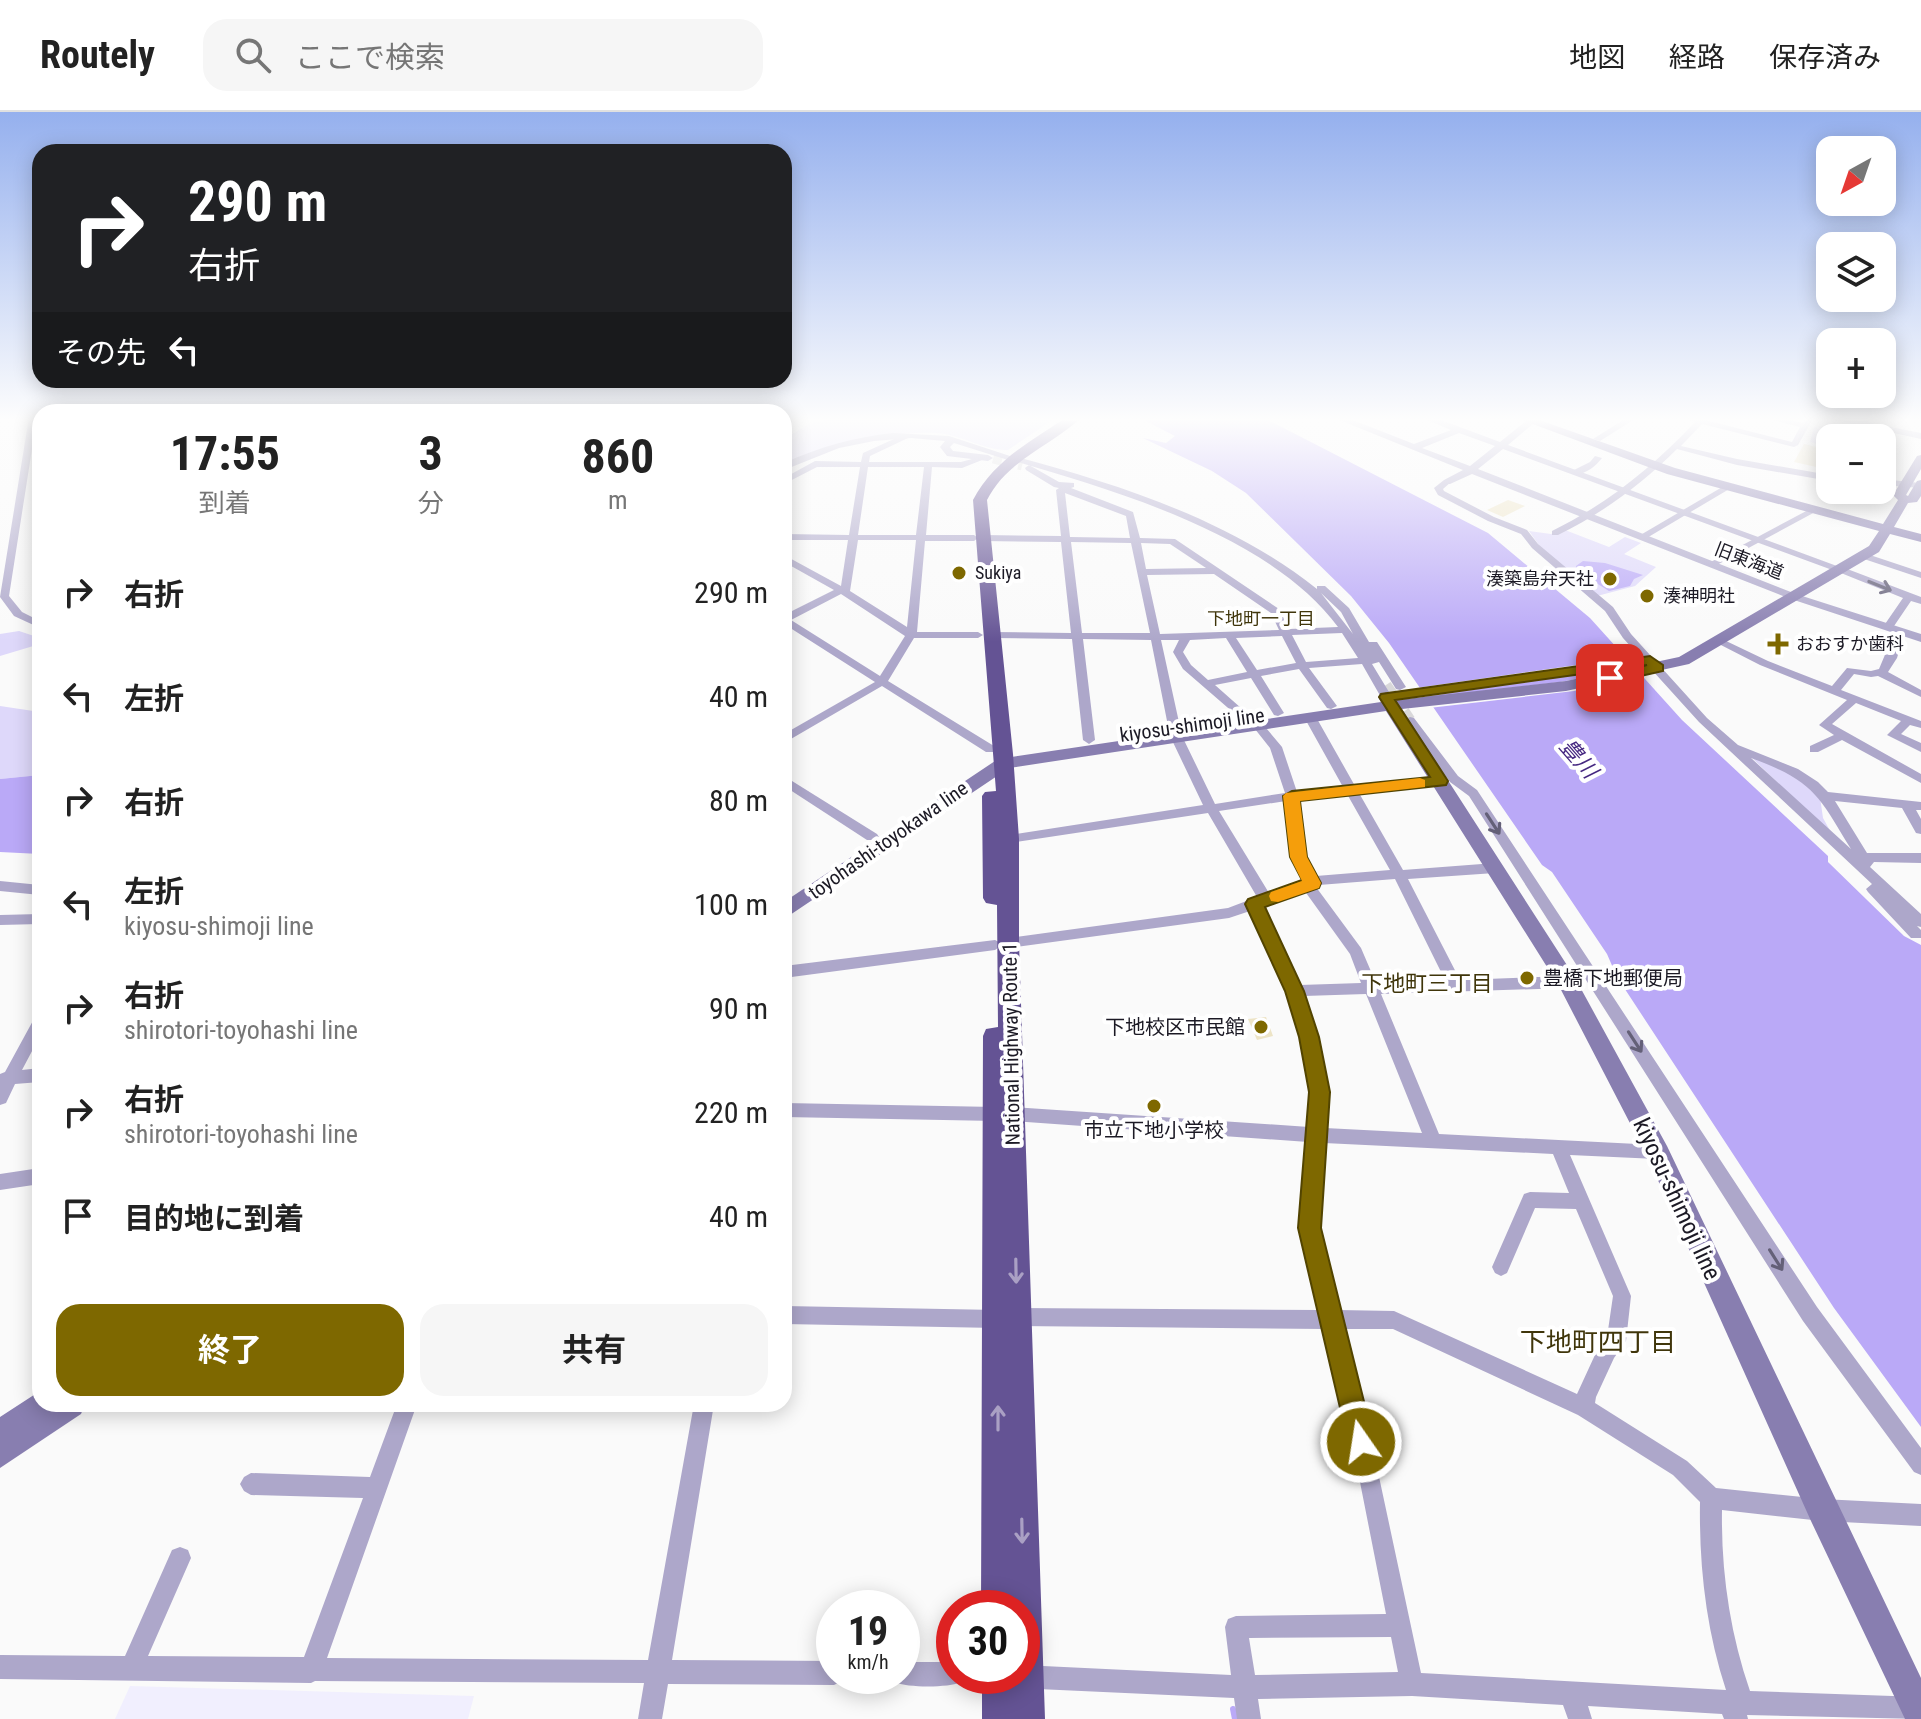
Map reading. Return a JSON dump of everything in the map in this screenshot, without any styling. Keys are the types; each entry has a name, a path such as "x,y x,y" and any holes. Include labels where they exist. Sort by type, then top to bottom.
{"highway":[{"name":"National Highway Route 1","path":"983,492 978,538 996,759 1002,944 1012,1590"},
{"name":"National Highway Route 1","path":"996,759 1009,839 1002,944"},
{"name":"National Highway Route 1","path":"999,1590 1007,1318"},
{"name":"National Highway Route 1","path":"1001,1719 1009,1694"},
{"name":"National Highway Route 1","path":"1019,1694 1026,1719"}],"main road":[{"path":"1742,492 1813,511 1921,530"},
{"path":"1762,492 1849,516 1892,523 1921,539"},
{"path":"1892,523 1901,492"},
{"path":"1402,701 1566,686 1652,664 1681,653 1741,620 1764,612 1864,556 1917,492"},
{"path":"1652,664 1684,661 1751,624 1764,612"},
{"name":"kiyosu-shimoji line","path":"1251,721 1278,713 1402,701"},
{"name":"kiyosu-shimoji line","path":"996,759 1251,721 1310,717 1402,701"},
{"name":"kiyosu-shimoji line","path":"1402,701 1440,781 1567,982 1657,1152 1822,1510 1920,1711"},
{"name":"kiyosu-shimoji line","path":"996,759 1089,740 1175,732"},
{"name":"toyohashi-toyokawa line","path":"792,893 872,837 996,759"},
{"name":"toyohashi-toyokawa line","path":"792,906 996,759"},
{"path":"0,1434 32,1412"},
{"path":"0,1453 59,1412"}],"street":[{"path":"20,492 4,596 9,605 32,622"},
{"path":"843,591 861,492"},
{"path":"792,734 882,682 911,635 925,492"},
{"path":"1060,492 1089,740"},
{"path":"1075,492 1130,514 1175,732 1260,902 1295,991 1309,1037 1320,1092 1309,1228 1368,1472 1412,1684"},
{"path":"1114,492 1212,531 1253,550 1291,573 1314,591 1365,661 1402,701"},
{"path":"1440,492 1491,519 1524,532 1535,546 1609,609 1627,636 1703,720 1921,912"},
{"name":"旧東海道","path":"1524,492 1792,596 1921,638"},
{"path":"1555,533 1621,492"},
{"path":"1630,492 1921,601"},
{"path":"1642,537 1720,492"},
{"path":"1892,523 1921,504"},
{"path":"1712,564 1813,511"},
{"path":"1212,531 1249,542 1307,576 1345,610 1359,633 1364,632 1376,648 1402,701 1454,779 1473,793 1810,1314 1921,1465"},
{"path":"792,537 1172,541 1275,611 1302,665 1331,706"},
{"path":"1864,556 1921,575"},
{"path":"792,562 911,635 1186,637 1343,630"},
{"path":"1143,572 1218,571"},
{"path":"792,616 843,591"},
{"path":"1881,673 1888,667 1894,629 1909,597"},
{"path":"9,605 32,613"},
{"path":"792,625 996,759"},
{"path":"1230,636 1278,713"},
{"path":"1186,637 1178,652 1182,659 1276,747 1292,796 1298,857 1310,885 1356,952 1434,1141"},
{"path":"1720,642 1915,722"},
{"path":"1209,683 1302,665 1365,661"},
{"path":"1835,690 1851,670 1881,673 1921,694"},
{"path":"1855,698 1825,725 1921,779"},
{"path":"1310,717 1399,875 1456,987"},
{"path":"1915,722 1893,735 1921,748"},
{"path":"1814,749 1842,735"},
{"path":"1735,748 1793,771 1827,801 1921,806"},
{"path":"1009,839 1292,796 1440,781"},
{"path":"792,785 872,837"},
{"path":"1827,801 1830,821 1856,857"},
{"path":"1906,804 1921,830"},
{"path":"1856,857 1921,858"},
{"path":"1856,857 1851,867 1918,928"},
{"path":"792,971 1229,913 1318,880 1495,868"},
{"path":"0,886 32,889"},
{"path":"0,920 32,919"},
{"path":"1295,991 1567,982"},
{"path":"0,1098 5,1080 32,1034"},
{"path":"5,1080 32,1076"},
{"path":"792,1110 1004,1114 1317,1135 1657,1152"},
{"path":"1558,1147 1622,1296 1616,1341 1607,1351 1591,1385 1585,1408"},
{"path":"0,1182 32,1177"},
{"path":"1501,1267 1530,1200 1582,1201"},
{"path":"792,1315 1332,1322 1394,1320 1585,1408 1680,1468 1711,1498 1822,1510 1921,1515"},
{"path":"311,1671 404,1412"},
{"path":"650,1719 703,1412"},
{"path":"251,1484 378,1488"},
{"path":"1711,1498 1712,1583 1736,1708"},
{"path":"131,1669 180,1558"},
{"path":"1249,1719 1236,1627 1400,1625"},
{"path":"0,1667 816,1673"},
{"path":"1040,1677 1245,1687 1412,1684 1736,1708 1920,1711"},
{"path":"1572,1694 1580,1719"}],"shaded area":[{"path":"1565,530 1609,547 1625,537 1641,543 1624,554 1656,567 1635,586 1597,596 1541,548 1529,531 1551,534"},
{"path":"19,631 32,635 32,646 0,656 0,634"},
{"path":"0,706 32,711 32,776 0,779"},
{"path":"1750,756 1794,775 1820,797 1823,818 1833,836"},
{"path":"130,1686 474,1696 468,1719 115,1719"}],"water":[{"name":"豊川","path":"1408,492 1488,533 1590,618 1682,720 1828,856 1828,862 1904,936 1921,945 1921,1427 1834,1308 1617,977 1607,954 1552,872 1542,865 1389,643 1351,596 1246,493"},
{"path":"1583,561 1605,563 1643,575 1634,579 1630,586 1609,591 1577,571 1576,566"},
{"path":"32,776 32,854 0,852 0,779"}],"pier":[{"path":"1633,657 1641,665 1422,697 1416,688"},
{"path":"1643,667 1651,676 1574,691 1429,708 1423,698 1560,682"}],"building":[{"path":"1508,500 1525,506 1503,517 1487,510"},
{"name":"下地校区市民館","path":"1266,1017 1273,1036 1257,1040 1248,1019"}],"waterway":[{"path":"1233,1709 1235,1719"}],"tunnel":[{"path":"1386,685 1410,720"}],"slow traffic":[{"path":"1278,896 1313,883 1298,857 1292,796 1420,783"}],"place":[{"name":"Sukiya","path":"959,573"},
{"name":"湊築島弁天社","path":"1610,579"},
{"name":"湊神明社","path":"1647,596"},
{"name":"おおすか歯科","path":"1778,644"},
{"name":"豊橋下地郵便局","path":"1527,978"},
{"name":"下地校区市民館","path":"1261,1027"},
{"name":"市立下地小学校","path":"1154,1106"}],"district":[{"name":"下地町一丁目","path":"1261,619"},
{"name":"下地町三丁目","path":"1427,983"},
{"name":"下地町四丁目","path":"1598,1342"}],"route":[{"path":"1361,1442 1309,1228 1320,1092 1309,1037 1295,991 1254,904 1313,883 1298,857 1292,796 1440,781 1386,697 1650,660 1658,668 1610,678"}]}
